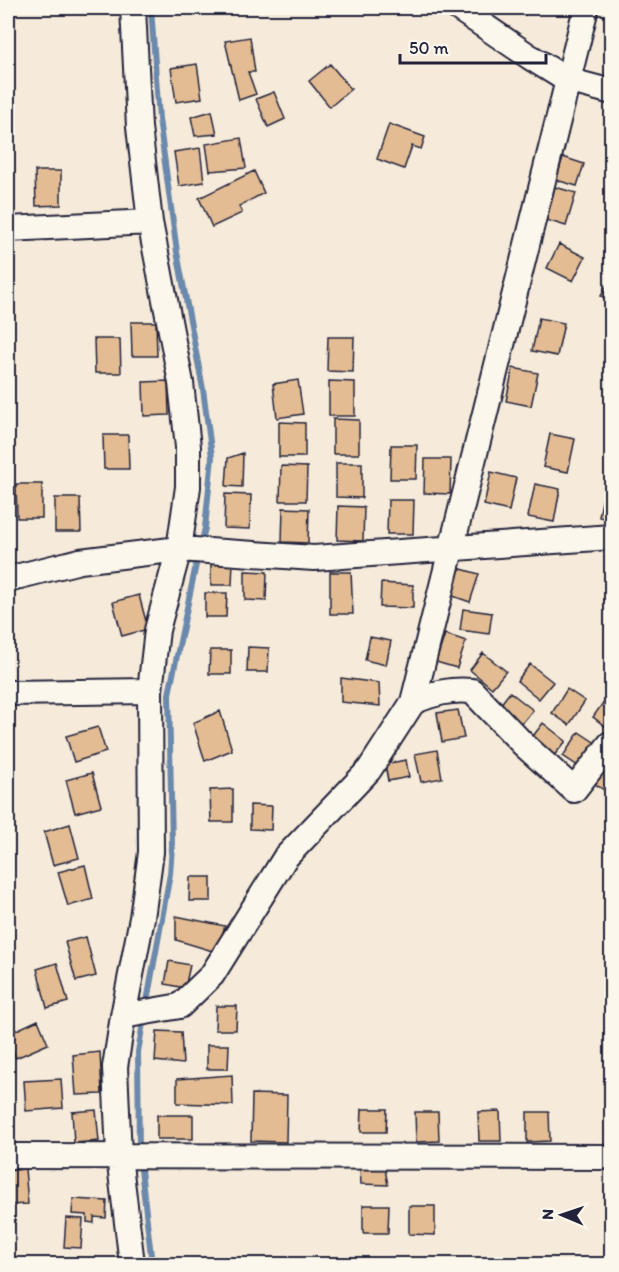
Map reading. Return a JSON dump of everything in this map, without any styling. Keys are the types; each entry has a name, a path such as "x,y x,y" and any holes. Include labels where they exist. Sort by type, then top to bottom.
{"street":[{"path":"132,1264 119,1156 115,1067 142,918 151,852 150,691 158,630 179,549 188,487 185,411 150,222 139,126 133,8"},
{"path":"458,8 567,80 612,92"},
{"path":"123,1016 180,1006 212,975 285,858 369,770 413,702 586,8"},
{"path":"8,229 150,222"},
{"path":"8,579 80,561 179,549 314,558 612,537"},
{"path":"413,702 439,691 457,689 472,691 523,744 574,790 610,744"},
{"path":"8,693 150,691"},
{"path":"8,1156 612,1157"}],"building":[{"path":"502,8 527,8 525,15 502,10"},
{"path":"250,37 255,72 248,72 256,94 239,100 225,41"},
{"path":"197,64 202,98 176,102 171,68"},
{"path":"330,64 351,89 330,107 309,81"},
{"path":"274,92 285,119 268,127 256,99"},
{"path":"212,111 217,134 195,136 191,117"},
{"path":"389,124 425,137 421,149 412,146 404,169 377,159"},
{"path":"241,138 246,168 210,171 206,144"},
{"path":"200,148 204,182 179,186 174,152"},
{"path":"563,157 584,164 577,186 556,180"},
{"path":"8,169 12,169 13,203 8,203"},
{"path":"35,171 61,171 61,205 36,206"},
{"path":"254,171 264,193 239,206 242,213 212,227 199,198"},
{"path":"555,187 576,193 566,226 546,220"},
{"path":"559,244 585,257 573,281 547,268"},
{"path":"8,245 13,245 13,279 8,279"},
{"path":"612,277 612,302 601,296"},
{"path":"539,318 564,323 557,356 532,351"},
{"path":"131,322 156,322 157,356 132,356"},
{"path":"328,337 354,337 353,372 327,371"},
{"path":"94,339 120,339 121,373 95,373"},
{"path":"513,368 538,373 531,406 506,401"},
{"path":"298,380 303,414 277,418 273,384"},
{"path":"168,381 169,415 144,416 143,382"},
{"path":"329,381 355,382 355,416 329,416"},
{"path":"333,419 359,420 359,454 333,454"},
{"path":"279,422 305,423 305,457 279,457"},
{"path":"550,434 575,439 568,472 543,467"},
{"path":"103,435 128,435 129,469 104,469"},
{"path":"391,445 417,445 416,479 390,479"},
{"path":"243,453 242,487 226,486 228,458"},
{"path":"425,459 451,459 450,494 424,493"},
{"path":"336,463 362,463 362,498 336,497"},
{"path":"281,466 307,467 306,501 280,501"},
{"path":"491,472 516,478 509,511 484,505"},
{"path":"16,484 42,484 42,518 17,518"},
{"path":"535,484 560,489 554,522 528,517"},
{"path":"604,491 612,492 612,520 599,517"},
{"path":"225,494 251,495 250,529 224,528"},
{"path":"55,498 80,498 81,532 55,532"},
{"path":"388,500 414,500 413,534 387,534"},
{"path":"338,506 364,507 363,541 337,540"},
{"path":"283,508 309,509 308,543 282,542"},
{"path":"211,561 233,561 232,585 211,585"},
{"path":"458,568 479,574 470,602 450,595"},
{"path":"245,571 267,572 266,601 245,600"},
{"path":"330,572 351,572 353,614 330,614"},
{"path":"381,583 413,585 413,608 380,607"},
{"path":"205,593 227,593 226,617 205,617"},
{"path":"139,595 148,629 122,636 113,602"},
{"path":"463,609 492,613 489,634 460,630"},
{"path":"445,634 466,641 457,668 436,662"},
{"path":"370,637 391,641 386,665 365,660"},
{"path":"248,647 269,648 268,672 247,672"},
{"path":"210,650 231,650 231,674 209,674"},
{"path":"483,653 506,671 492,688 470,670"},
{"path":"530,664 553,682 539,699 517,681"},
{"path":"341,678 379,683 380,706 341,702"},
{"path":"567,689 585,701 569,725 552,713"},
{"path":"510,692 533,710 519,727 497,709"},
{"path":"605,700 612,705 610,730 593,717"},
{"path":"458,710 464,738 442,742 437,713"},
{"path":"220,711 232,750 205,761 193,723"},
{"path":"543,723 566,741 552,758 530,740"},
{"path":"98,727 106,752 74,762 66,736"},
{"path":"579,732 597,744 581,768 563,756"},
{"path":"437,750 442,778 421,782 415,754"},
{"path":"406,760 409,777 388,781 385,764"},
{"path":"604,765 612,770 612,792 610,794 592,782"},
{"path":"92,773 101,806 75,813 66,780"},
{"path":"233,789 233,822 211,822 210,790"},
{"path":"250,805 272,806 271,830 250,829"},
{"path":"70,824 79,858 53,865 44,832"},
{"path":"85,865 93,899 68,906 58,872"},
{"path":"190,877 211,877 211,901 189,901"},
{"path":"176,916 225,926 216,952 176,940"},
{"path":"86,937 96,976 76,981 65,942"},
{"path":"169,961 190,965 185,988 165,984"},
{"path":"57,963 68,1002 47,1008 37,969"},
{"path":"216,1006 237,1006 236,1030 215,1030"},
{"path":"38,1020 48,1044 16,1058 8,1034"},
{"path":"157,1031 181,1032 183,1064 155,1061"},
{"path":"207,1045 229,1045 228,1069 207,1069"},
{"path":"100,1052 102,1094 76,1095 73,1055"},
{"path":"232,1075 233,1105 177,1103 177,1079"},
{"path":"61,1079 63,1108 26,1111 24,1081"},
{"path":"252,1094 287,1095 286,1142 251,1141"},
{"path":"362,1109 387,1109 386,1132 361,1132"},
{"path":"96,1110 99,1141 74,1143 72,1112"},
{"path":"500,1111 501,1141 479,1141 478,1112"},
{"path":"415,1112 438,1112 439,1141 416,1142"},
{"path":"527,1112 549,1112 550,1141 527,1142"},
{"path":"157,1115 193,1115 193,1139 157,1139"},
{"path":"25,1169 28,1204 8,1205 8,1171"},
{"path":"360,1169 385,1169 388,1185 361,1184"},
{"path":"73,1199 107,1201 106,1218 94,1217 94,1223 87,1222 87,1215 72,1214"},
{"path":"363,1205 389,1205 388,1233 363,1233"},
{"path":"409,1206 435,1206 435,1235 409,1234"},
{"path":"66,1218 83,1219 81,1248 64,1247"}],"waterway":[{"path":"151,8 159,119 177,252 203,389 212,457 205,528 201,545"},
{"path":"146,1007 170,874 172,846 169,694 198,555"},
{"path":"139,1151 138,1052 144,1017"},
{"path":"140,1161 152,1264"}]}
